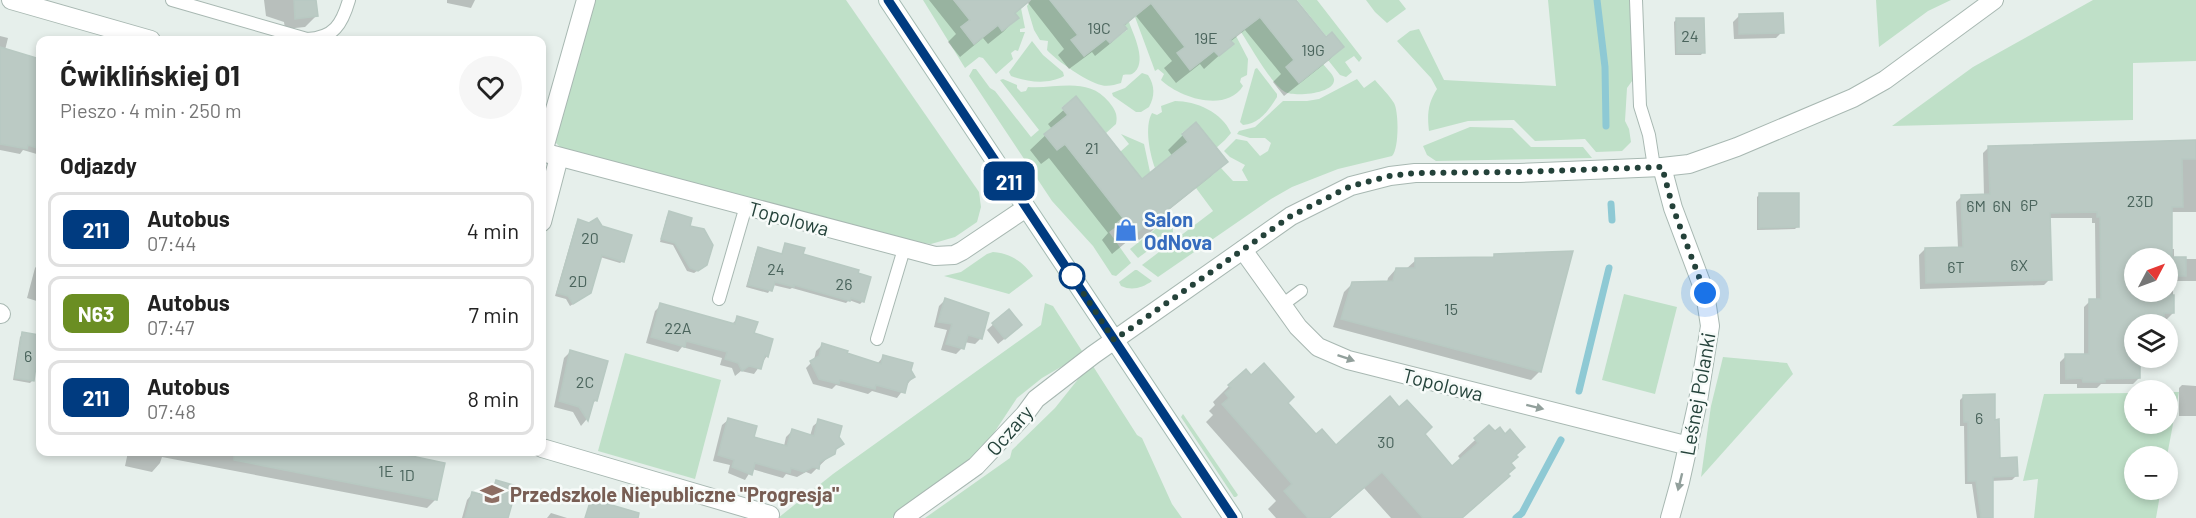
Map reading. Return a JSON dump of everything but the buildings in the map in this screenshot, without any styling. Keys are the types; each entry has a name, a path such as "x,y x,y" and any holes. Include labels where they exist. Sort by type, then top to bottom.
{"street":[{"path":"11,0 137,36"},
{"path":"546,177 548,154 586,0"},
{"path":"888,0 1233,518"},
{"name":"Oczary","path":"903,518 976,466 1025,414 1036,399 1114,340 1291,216 1351,186 1390,176 1415,173 1519,172 1689,164 1737,147 1853,98 1885,80 1994,0"},
{"name":"Topolowa","path":"548,154 935,256 954,255 1026,208"},
{"name":"Leśnej Polanki","path":"1658,167 1705,293 1710,326 1689,446 1670,518"},
{"name":"Topolowa","path":"1243,250 1298,327 1318,347 1348,360 1689,446"},
{"path":"546,449 770,515"}],"lane":[{"path":"172,0 297,36"},
{"path":"325,36 332,33 342,20 349,0"},
{"name":"Leśnej Polanki","path":"1635,0 1640,106 1658,167"},
{"path":"719,299 746,206"},
{"path":"877,339 904,249"},
{"path":"1282,305 1301,291"}],"green space":[{"path":"592,0 846,0 979,192 981,207 977,222 955,237 931,244 898,240 562,149 555,142"},
{"path":"923,0 953,0 969,20 960,27 974,45 998,26 1003,31 1019,18 1015,13 1021,8 1025,28 1020,29 1020,32 1025,32 1018,51 1011,53 1013,59 996,74 983,58 979,57 965,68"},
{"path":"1031,0 1050,0 1077,35 1071,40 1084,57 1106,39 1110,43 1127,30 1124,25 1129,22 1140,56 1137,69 1132,74 1123,75 1121,83 1109,86 1088,80 1072,70 1047,50 1048,41 1040,40 1034,30 1027,6"},
{"path":"1297,0 1317,0 1362,58 1359,62 1354,56 1345,62 1352,72 1346,77 1340,75 1328,60 1344,47 1332,32 1326,36"},
{"path":"1366,0 1399,0 1406,9 1387,23"},
{"path":"1548,0 1630,0 1635,77 1627,88 1625,121 1631,142 1622,151 1596,152 1585,139 1535,141 1514,120 1468,121 1429,131 1429,109 1437,89 1431,78 1397,41 1410,31 1419,29 1444,80 1556,86"},
{"path":"1876,0 1951,0 1928,11 1879,47"},
{"path":"2093,0 2196,0 2196,61 2133,63 2133,120 1892,126 1973,67"},
{"path":"1151,4 1185,47 1177,53 1190,70 1215,51 1219,56 1234,44 1231,40 1236,36 1248,59 1247,75 1241,78 1240,82 1243,86 1226,99 1215,101 1191,97 1169,87 1161,80 1164,74 1158,69 1155,71 1135,17"},
{"path":"1260,18 1294,60 1286,67 1299,83 1323,64 1334,79 1333,84 1322,91 1305,94 1285,92 1279,88 1241,32"},
{"path":"1032,41 1043,55 1063,72 1064,76 1051,81 1038,82 1011,76 1009,72"},
{"path":"1257,68 1277,97 1259,119 1243,125 1240,122"},
{"path":"973,69 976,69 990,88 995,91 1031,137 1039,130 1000,80 1003,79 1017,85 1021,92 1026,91 1028,87 1082,86 1101,94 1113,107 1116,124 1106,133 1076,96 1061,108 1067,115 1044,134 1057,150 1065,145 1123,218 1109,232 1131,263 1116,276 1112,275 1093,246 1052,201 969,76"},
{"path":"1142,73 1148,75 1150,79 1153,95 1149,107 1136,112 1112,93 1125,88"},
{"path":"1357,79 1364,88 1375,80 1394,103 1398,130 1392,156 1338,169 1292,187 1158,277 1142,265 1213,211 1196,188 1221,168 1233,181 1248,181 1242,170 1245,165 1224,151 1236,139 1247,141 1260,156 1268,151 1271,143 1265,138 1250,138 1237,134 1239,131 1255,127 1283,101 1319,99"},
{"path":"1175,101 1191,103 1208,109 1221,119 1231,133 1216,148 1196,122 1182,133 1188,142 1155,168 1149,140 1150,119 1152,113 1157,115 1162,112 1161,106"},
{"path":"1470,127 1512,128 1531,147 1583,147 1592,158 1436,161 1427,155 1423,146"},
{"path":"1121,134 1144,144 1150,172 1142,179 1120,152 1129,144"},
{"path":"1172,216 1173,232 1138,258 1130,249"},
{"path":"993,252 1016,259 1033,276 1009,294 944,276 961,272"},
{"path":"1135,270 1152,281 1137,288 1121,286 1119,282"},
{"path":"1624,294 1677,307 1655,394 1602,380"},
{"path":"1045,303 1053,306 1082,351 1078,357 1042,378 1017,398 978,457 892,518 778,518 833,474 1041,325"},
{"path":"625,353 721,380 695,479 598,451"},
{"path":"1723,357 1787,363 1793,374 1701,477 1711,406"},
{"path":"1091,363 1137,435 1142,438 1172,504 1182,518 925,518 1010,458 1012,450 1055,408"},
{"path":"2124,393 2124,434 2171,434 2169,446 2124,446 2124,500 2159,500 2156,518 2034,518 2038,479 2023,481 2044,394"},
{"path":"1183,414 1238,495 1236,497 1181,417"}],"waterway":[{"path":"1597,0 1605,67 1606,126"},
{"path":"1611,204 1612,220"},
{"path":"1579,391 1609,268"},
{"path":"1516,518 1522,513 1561,440"}],"bus line":[{"name":"211","path":"888,0 1233,518"}],"place":[{"name":"Salon OdNova","path":"1126,230"},
{"name":"Przedszkole Niepubliczne \"Progresja\"","path":"492,494"}],"route":[{"path":"1072,276 1114,340 1170,303 1291,216 1351,186 1390,176 1415,173 1662,167 1673,208 1705,293"}]}
